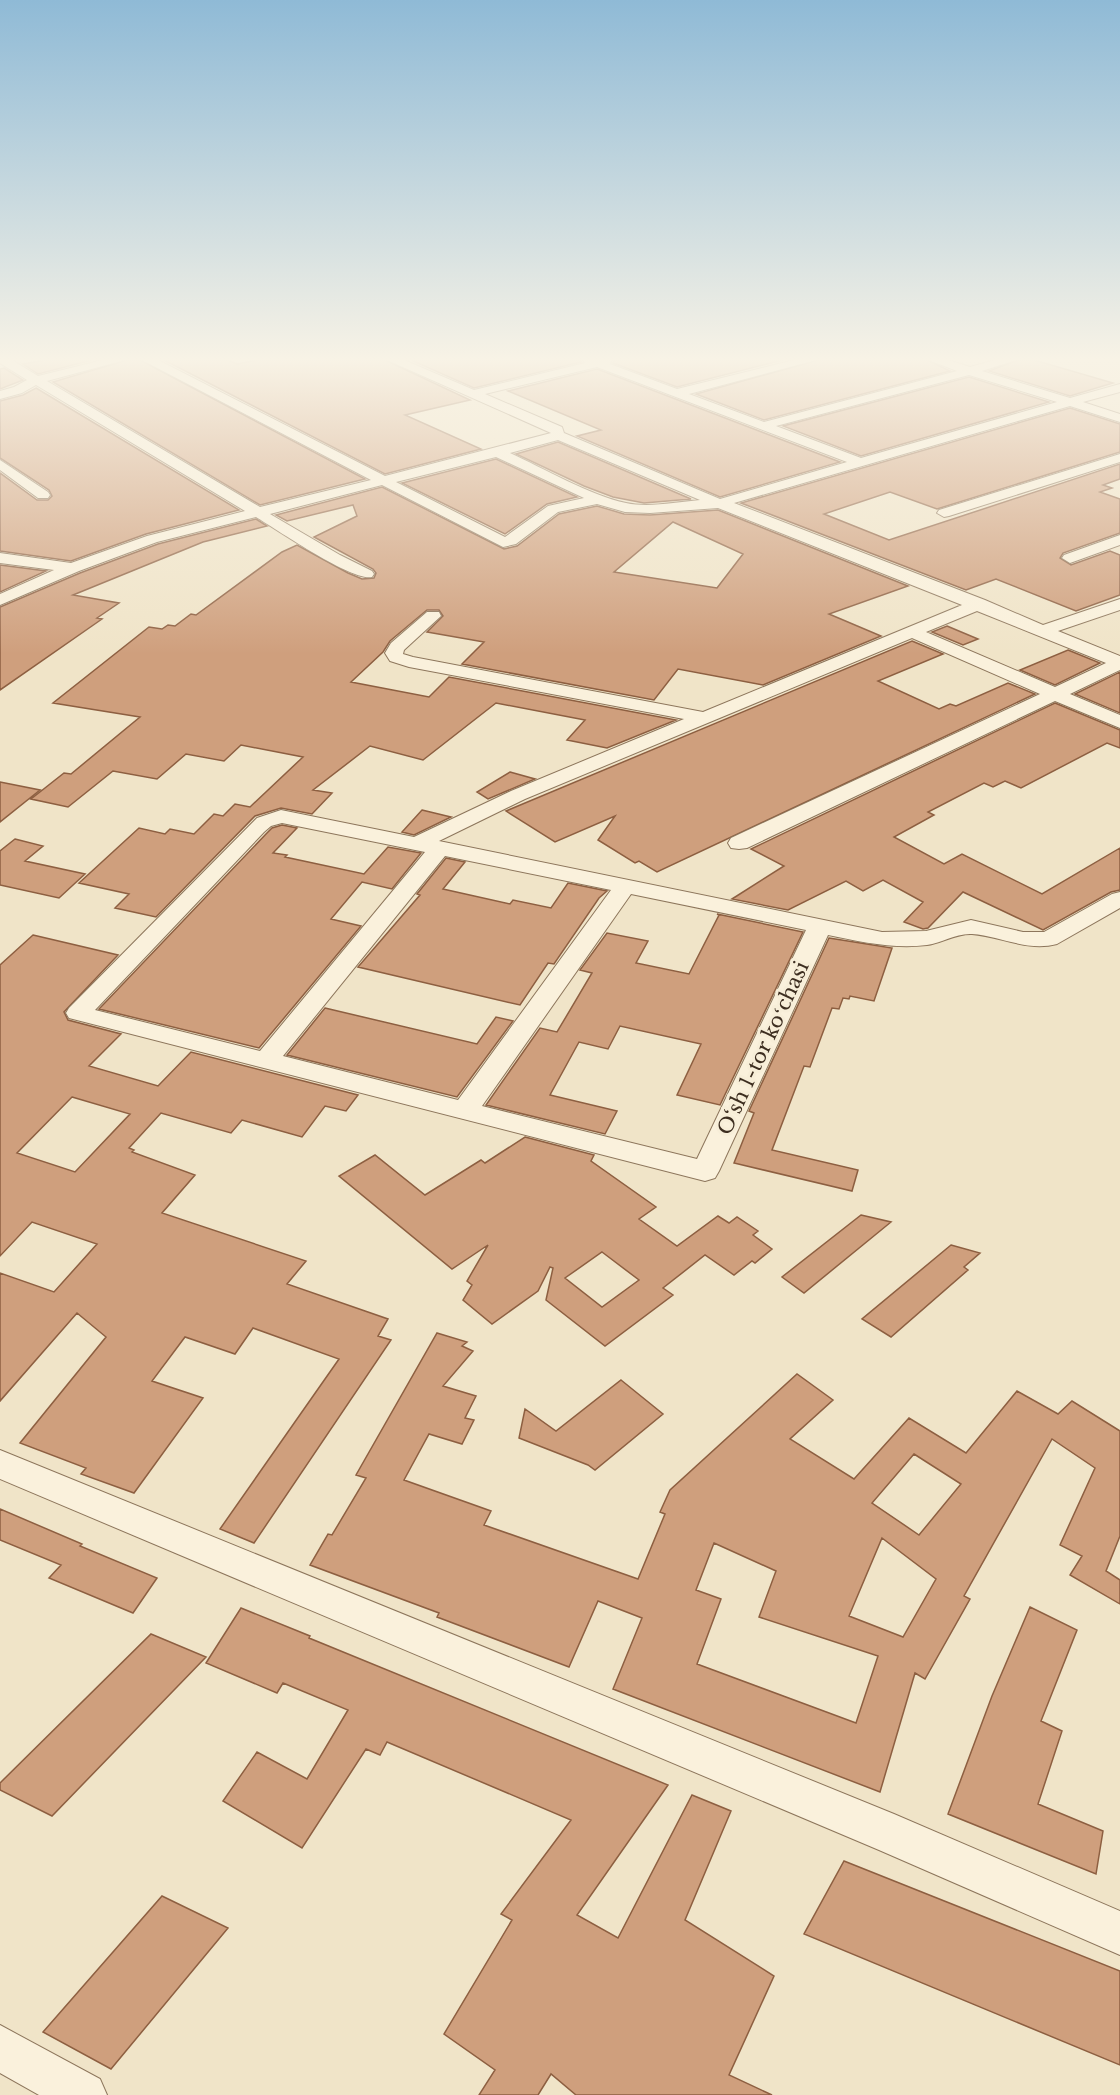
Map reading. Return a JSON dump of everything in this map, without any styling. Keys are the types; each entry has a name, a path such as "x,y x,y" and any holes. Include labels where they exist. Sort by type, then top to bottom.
{"street":[{"path":"168,458 334,558 366,574"},
{"path":"339,458 506,542 511,541 553,509 598,500"},
{"path":"0,600 72,568 152,539 475,458"},
{"path":"509,458 598,500 611,505 638,509 720,503 879,458"},
{"path":"612,458 1120,662"},
{"path":"847,458 861,463"},
{"path":"944,513 1120,458"},
{"path":"0,464 44,495"},
{"path":"1070,558 1120,540"},
{"path":"0,558 72,568"},
{"path":"266,1060 429,845 518,795 979,604"},
{"path":"1043,631 1120,604"},
{"path":"433,616 398,647 394,653 396,657 410,662 706,718"},
{"path":"912,632 1120,722"},
{"path":"739,843 1120,662"},
{"path":"626,885 464,1111 78,1013 264,822 275,817 289,816 626,885 820,926 894,940 928,938 952,930 971,927 1023,939 1049,939 1120,899"},
{"name":"O‘sh 1-tor koʻchasi","path":"464,1111 705,1171 820,926"},
{"path":"0,1464 894,1835 1120,1933"},
{"path":"0,2048 84,2095"}],"building":[{"path":"0,458 152,458 239,510 146,534 71,561 0,551 0,473 37,500 48,500 52,496 49,490"},
{"path":"181,458 325,458 365,479 260,505"},
{"path":"354,458 447,458 385,474"},
{"path":"524,458 595,458 691,499 644,503 613,497"},
{"path":"628,458 829,458 840,462 720,497"},
{"path":"898,458 1101,458 937,509 890,492 824,514 889,540 1120,464 1120,479 1103,485 1112,488 1100,492 1120,499 1120,533 1063,553 1060,558 1071,565 1110,551 1120,555 1120,595 1076,611 996,579 966,590 741,503"},
{"path":"496,459 577,497 547,504 505,534 402,483"},
{"path":"382,487 504,549 517,546 559,514 597,506 624,514 650,515 718,510 908,586 829,614 881,636 763,685 678,669 654,700 462,664 484,642 427,632 443,616 439,610 427,610 390,641 383,652 351,682 429,697 449,677 676,720 607,748 567,740 585,720 496,703 423,760 370,746 313,790 332,793 312,814 281,808 255,816 156,917 115,908 129,894 79,883 139,828 165,834 170,829 194,834 214,814 223,816 235,804 250,807 303,757 241,745 224,761 186,754 157,779 113,771 68,807 31,799 64,773 71,774 140,717 53,703 149,627 162,629 168,625 175,626 191,614 196,615 282,552 297,545 362,579 374,578 376,573 373,569 314,537 357,516 353,505 287,521 276,515","holes":["673,522 743,554 717,588 614,572"]},
{"path":"256,519 267,526 203,542 73,595 119,603 97,618 102,619 0,690 0,607 80,573 158,544"},
{"path":"0,565 46,571 0,592"},
{"path":"947,626 978,639 963,645 932,632"},
{"path":"912,641 943,654 878,681 939,709 950,704 956,706 1008,683 1035,694 657,872 639,861 635,863 598,840 615,816 555,842 506,811"},
{"path":"1068,650 1100,663 1055,685 1020,670"},
{"path":"1120,672 1120,713 1075,694"},
{"path":"1055,703 1120,730 1120,748 1107,743 1021,788 1005,781 993,787 984,783 928,812 934,815 894,837 944,864 962,854 1042,894 1120,848 1120,890 1111,892 1043,930 963,892 928,928 923,929 904,922 923,902 883,880 863,891 846,881 788,910 732,899 784,866 751,849"},
{"path":"510,772 535,779 488,799 477,792"},
{"path":"0,782 40,790 0,822"},
{"path":"422,810 451,817 414,835 402,832"},
{"path":"282,825 297,828 273,853 364,874 388,847 421,853 392,889 362,882 331,919 361,926 259,1048 99,1009 266,834 272,828"},
{"path":"15,839 43,846 25,861 85,874 59,898 0,885 0,851"},
{"path":"446,858 465,862 443,889 510,904 513,900 551,908 568,883 607,891 599,898 554,964 548,963 520,1005 358,967 420,895 417,894"},
{"path":"717,914 803,932 720,1105 677,1095 701,1044 620,1026 608,1049 579,1042 550,1095 617,1111 605,1134 486,1105 540,1028 557,1032 592,973 580,970 607,933 648,941 636,963 689,974 719,915"},
{"path":"33,935 118,955 64,1012 68,1020 121,1034 89,1066 158,1086 191,1052 358,1095 346,1111 325,1106 302,1137 242,1120 231,1133 161,1113 129,1148 134,1150 132,1152 195,1175 162,1213 306,1261 287,1284 388,1319 378,1336 391,1340 254,1543 220,1529 339,1359 253,1328 235,1354 185,1337 152,1381 203,1398 134,1493 81,1474 86,1468 20,1443 106,1337 77,1313 0,1401 0,1273 54,1292 97,1244 32,1222 0,1256 0,965","holes":["72,1097 130,1114 75,1172 17,1153"]},
{"path":"829,938 892,948 874,1001 850,996 849,999 843,998 839,1009 832,1008 810,1067 804,1066 772,1150 858,1170 852,1191 734,1163 754,1113 749,1111"},
{"path":"325,1008 477,1044 496,1017 513,1021 457,1097 287,1055"},
{"path":"525,1137 594,1155 591,1161 656,1207 639,1219 677,1246 718,1216 729,1223 737,1217 758,1231 753,1235 772,1249 755,1263 752,1261 734,1275 705,1255 663,1288 673,1295 605,1346 546,1300 553,1268 550,1267 538,1291 492,1324 463,1300 472,1285 467,1281 488,1245 452,1269 339,1176 375,1155 425,1195 481,1160 485,1163","holes":["602,1252 639,1280 602,1307 565,1278"]},
{"path":"861,1215 891,1222 804,1293 782,1277"},
{"path":"951,1245 980,1253 964,1267 968,1270 891,1337 862,1319"},
{"path":"437,1333 467,1342 462,1346 473,1351 443,1386 476,1396 465,1418 474,1420 462,1444 429,1434 404,1480 491,1511 484,1525 638,1579 665,1514 660,1512 670,1490 797,1374 833,1400 790,1439 854,1479 909,1418 966,1453 1017,1391 1058,1414 1072,1401 1120,1431 1120,1536 1106,1571 1120,1580 1120,1604 1070,1575 1082,1556 1060,1545 1095,1468 1052,1439 964,1596 970,1599 925,1679 915,1673 880,1792 613,1689 642,1618 598,1601 569,1667 437,1617 439,1613 310,1565 328,1534 332,1535 366,1478 356,1475","holes":["914,1454 961,1484 919,1535 872,1503","882,1538 936,1579 903,1637 849,1616","714,1543 776,1571 759,1617 878,1656 856,1723 697,1664 721,1599 696,1590"]},
{"path":"621,1380 663,1414 595,1470 588,1465 519,1438 525,1409 556,1431"},
{"path":"0,1509 157,1578 133,1613 49,1578 61,1565 0,1540"},
{"path":"1030,1607 1077,1630 1041,1721 1062,1731 1038,1804 1103,1831 1096,1874 948,1814 992,1696"},
{"path":"241,1608 668,1785 577,1915 618,1938 692,1795 731,1811 685,1920 774,1976 729,2075 772,2095 576,2095 551,2074 538,2095 479,2095 495,2070 444,2034 512,1920 501,1914 571,1820 387,1742 380,1755 366,1749 302,1848 223,1801 257,1752 307,1779 348,1710 283,1683 277,1693 206,1663"},
{"path":"151,1634 206,1657 52,1816 0,1790 0,1783"},
{"path":"844,1861 1120,1971 1120,2065 804,1934"},
{"path":"162,1896 228,1928 111,2069 43,2032"}]}
